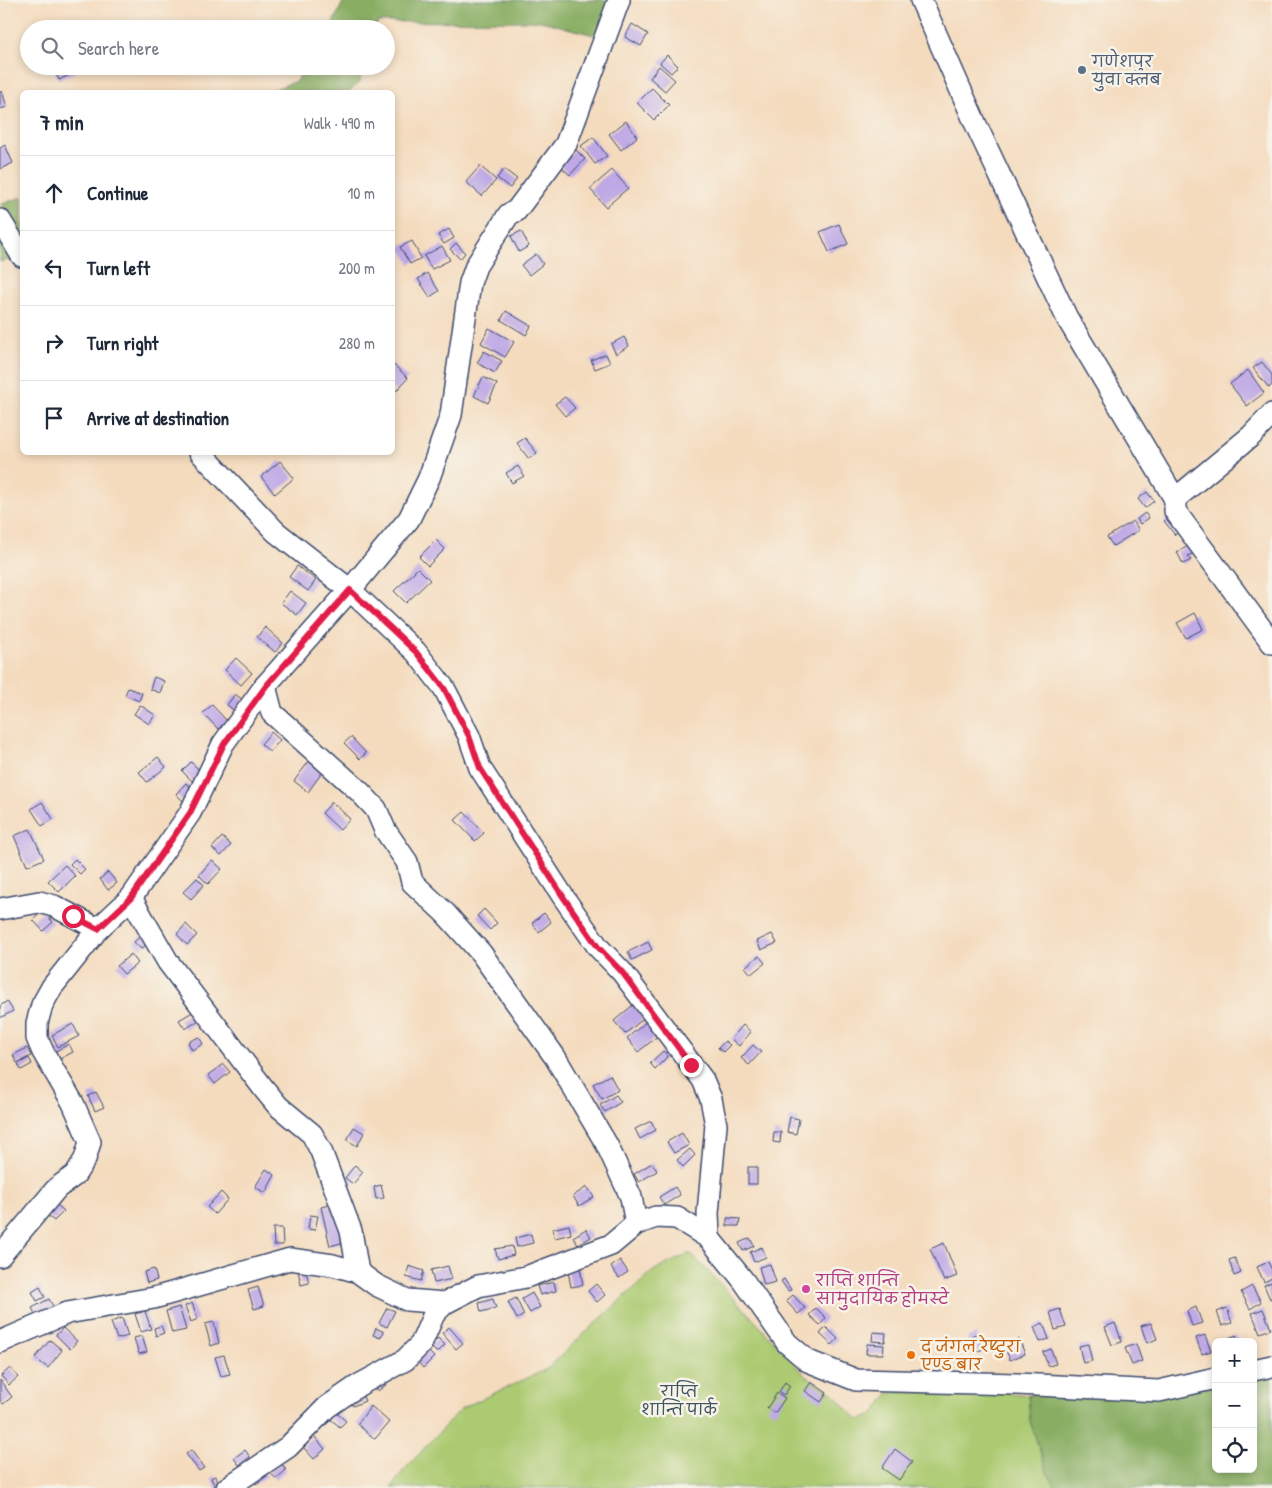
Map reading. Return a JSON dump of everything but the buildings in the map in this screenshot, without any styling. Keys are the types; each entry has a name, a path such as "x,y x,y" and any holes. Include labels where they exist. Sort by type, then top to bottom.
{"street":[{"path":"0,1256 57,1188 75,1175 85,1159 90,1142 73,1103 43,1052 37,1038 42,1005 52,987 98,929 131,898 190,813 224,744 266,686 409,519 429,478 451,415 470,283 476,266 510,214 516,211 566,144 619,0"},
{"path":"921,0 977,127 1067,318 1175,499 1175,511 1272,642"},
{"path":"0,220 20,253"},
{"path":"1175,499 1251,436 1272,414"},
{"path":"203,455 276,532 350,590 416,652 444,688 469,736 480,768 564,898 598,947 622,972 703,1080 711,1099 716,1125 708,1213 709,1238"},
{"path":"266,686 272,713 359,791 376,809 385,830 407,862 412,882 446,913 481,953 555,1057 607,1145 631,1197 636,1224"},
{"path":"131,898 168,962 264,1089 278,1106 312,1134 321,1151 351,1231 358,1272"},
{"path":"0,909 39,902 54,906 98,929"},
{"path":"227,1488 288,1447 326,1407 359,1385 405,1360 421,1344 434,1314 445,1303 478,1286 526,1277 612,1245 636,1224 656,1217 677,1218 709,1238 743,1280 787,1343 808,1361 856,1380 1017,1384 1159,1391 1212,1379"},
{"path":"0,1342 67,1313 154,1298 290,1259 333,1265 358,1272 407,1300 445,1303"},
{"path":"1257,1369 1272,1366"}],"green space":[{"path":"344,0 612,0 597,36 541,21 395,22 395,20 334,20"},
{"path":"300,75 361,75 360,83 351,90 272,90 296,81"},
{"path":"20,198 20,244 1,204"},
{"path":"0,237 12,258 0,262"},
{"name":"राप्ति शान्ति पार्क","path":"690,1253 806,1376 833,1393 858,1420 874,1414 889,1393 984,1390 1028,1395 1030,1421 1047,1472 1056,1488 391,1488 403,1471 462,1408 547,1369 653,1271"},
{"path":"1272,1377 1272,1488 1056,1488 1047,1472 1030,1421 1028,1395 1212,1386 1212,1473 1257,1473 1257,1380"}],"place":[{"name":"गणेशपुर युवा क्लब","path":"1082,70"},
{"name":"राप्ति शान्ति सामुदायिक होमस्टे","path":"806,1289"},
{"name":"द जंगल रेष्टुरा एण्ड बार","path":"911,1355"}],"route":[{"path":"73,916 98,929 131,898 190,813 224,744 266,686 350,590 416,652 444,688 469,736 480,768 564,898 598,947 622,972 691,1065"}]}
